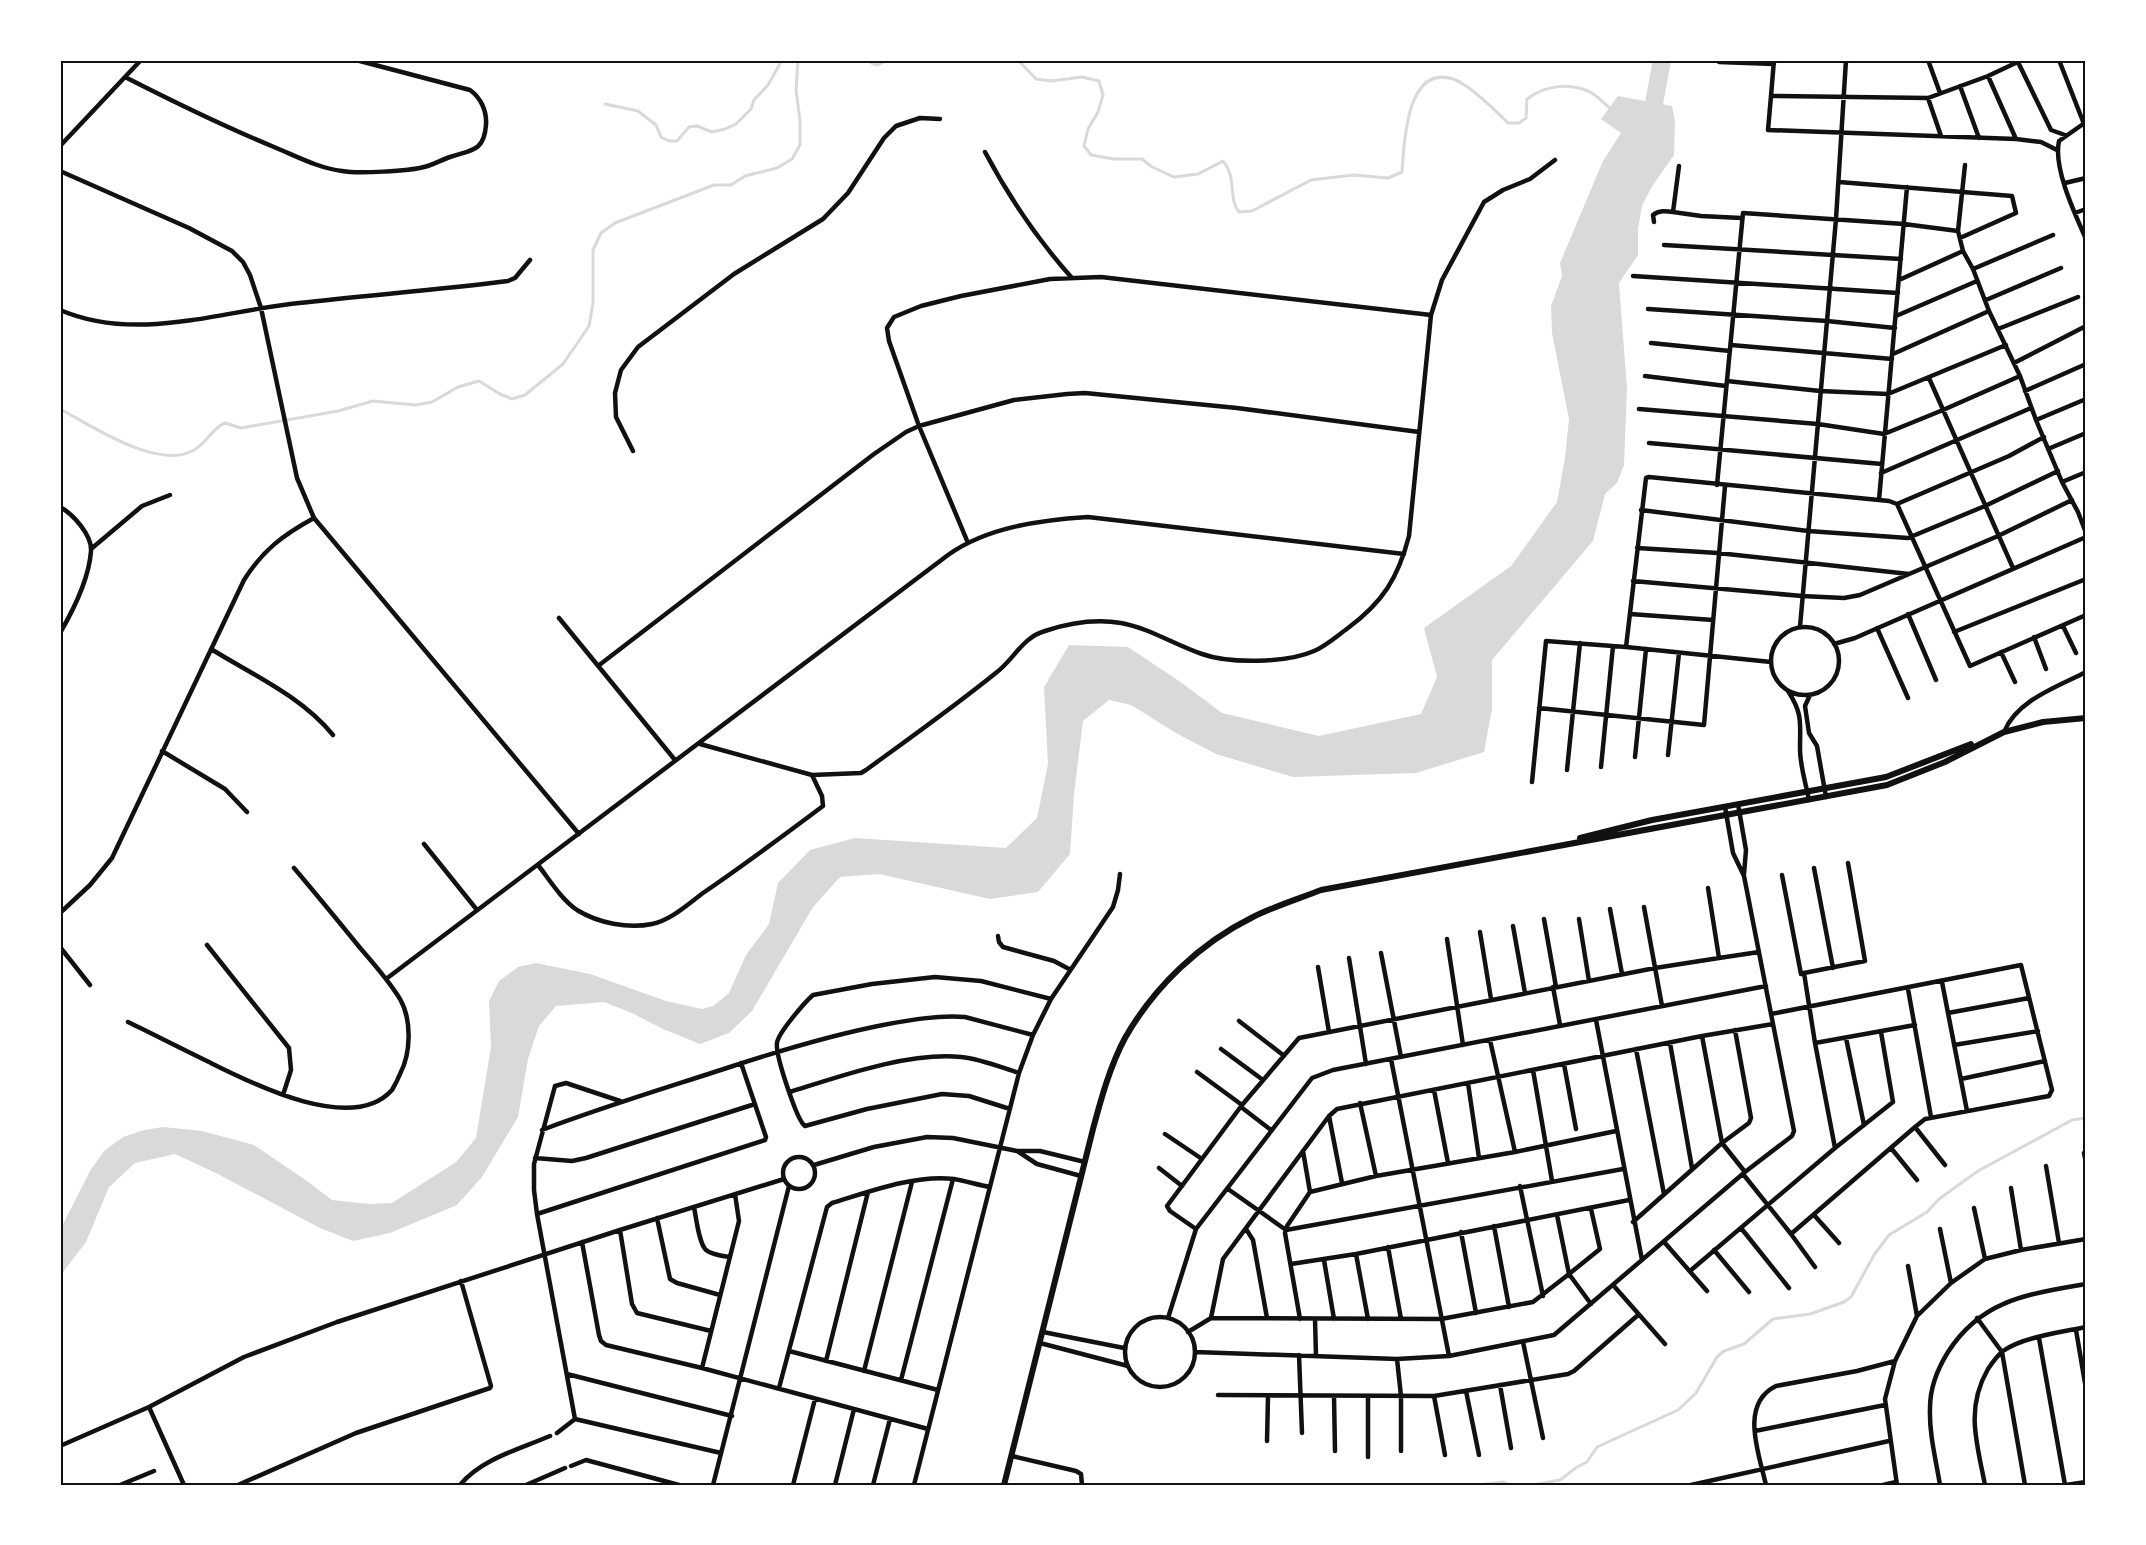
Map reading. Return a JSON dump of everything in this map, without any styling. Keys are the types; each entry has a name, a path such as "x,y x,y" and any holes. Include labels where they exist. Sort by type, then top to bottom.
{"main road":[{"path":"1004,1485 1097,1111 1110,1074 1125,1039 1156,994 1197,952 1251,918 1321,890 1887,785 1907,778 2004,732 2043,722 2086,718"},
{"path":"1527,851 1652,820 1886,777 1943,753 1992,737"}],"street":[{"path":"60,146 141,60"},
{"path":"125,77 220,125 317,165 344,171 424,167 481,146 485,133 486,111 477,95 470,90 356,60"},
{"path":"1797,60 1929,60 1940,93"},
{"path":"1800,627 1843,133 1846,60"},
{"path":"2059,60 2085,123 2065,135 2059,141 2057,150 2068,198 2086,239"},
{"path":"1771,96 1928,98 1988,76 2019,61 2051,130 2065,135"},
{"path":"1719,62 1774,62 1768,130 2016,139 2041,142 2057,150"},
{"path":"1988,76 2016,139"},
{"path":"1960,86 1979,138"},
{"path":"1928,98 1941,136"},
{"path":"633,451 616,417 615,393 621,370 638,347 734,274 823,219 848,193 884,138 896,126 920,118 940,118"},
{"path":"985,152 998,177 1034,232 1072,278"},
{"path":"700,744 812,775 852,774 866,770 998,672 1027,640 1036,634 1092,621 1123,623 1203,655 1229,659 1259,661 1315,651 1375,605 1389,587 1404,554 1409,536 1431,315 1448,267 1484,202 1503,190 1530,179 1555,160"},
{"path":"1834,644 1855,638 2086,535 2078,512 2048,449 2014,363 1963,251 1958,231 1965,165"},
{"path":"1673,212 1679,166"},
{"path":"60,171 189,228 232,251 243,262 261,308 297,478 314,518 579,834"},
{"path":"2065,183 2086,178"},
{"path":"1839,182 2011,195 2014,198 2017,212 1960,238"},
{"path":"1879,500 1907,187"},
{"path":"2074,213 2086,209"},
{"path":"1654,222 1655,213 1667,211 1701,216 1742,218"},
{"path":"1718,485 1743,213 1904,224 1958,231"},
{"path":"1973,269 2053,235"},
{"path":"1664,245 1901,260"},
{"path":"1899,280 1963,251"},
{"path":"60,310 97,321 134,326 164,323 297,303 508,281 515,278 530,260"},
{"path":"1986,300 2061,268"},
{"path":"1633,276 1898,293"},
{"path":"968,543 919,426 887,334 887,328 894,317 921,306 961,296 1022,283 1072,278 1120,278 1170,286 1431,315"},
{"path":"1896,316 1977,281"},
{"path":"1998,328 2078,297"},
{"path":"1648,309 1895,328"},
{"path":"1731,345 1893,357 1989,311"},
{"path":"2014,363 2086,326"},
{"path":"1651,343 1730,351"},
{"path":"1645,376 1820,391 1888,394 2006,345"},
{"path":"2025,391 2086,364"},
{"path":"1639,409 1818,424 1884,434 1943,411 2019,376"},
{"path":"1929,378 2013,568"},
{"path":"598,666 873,454 919,426 1014,400 1056,394 1085,393 1237,408 1419,432"},
{"path":"2036,420 2086,399"},
{"path":"1881,473 2031,408"},
{"path":"2048,449 2086,433"},
{"path":"1626,647 1644,481 1649,477 1889,501 1897,504 2008,456 2044,437"},
{"path":"1649,443 1882,464"},
{"path":"1641,510 1808,531 1912,538 2058,471"},
{"path":"2062,482 2086,472"},
{"path":"1539,708 1704,725 1725,486"},
{"path":"91,549 142,506 170,495"},
{"path":"1633,581 1844,598 1860,595 1910,574 1998,536 2072,500"},
{"path":"1897,504 1970,666 2086,615"},
{"path":"60,507 70,513 88,538 91,549 81,589 60,633"},
{"path":"2078,512 2086,508"},
{"path":"60,913 90,885 112,858 244,580 253,566 276,541 314,518"},
{"path":"386,979 948,555 968,543 1010,528 1043,522 1095,518 1404,554"},
{"path":"1637,548 1718,553 1910,574"},
{"path":"1954,632 2086,579"},
{"path":"1630,614 1713,620"},
{"path":"1908,614 1936,680"},
{"path":"559,618 675,760"},
{"path":"2063,626 2076,653"},
{"path":"1788,691 1810,695 1829,685 1835,676 1838,654 1834,644 1823,632 1808,627 1790,630 1776,643 1771,662 1776,679 1798,706 1802,734 1800,750 1809,800"},
{"path":"1877,628 1908,698"},
{"path":"2034,637 2046,669"},
{"path":"1532,782 1546,641 1771,662"},
{"path":"1567,770 1580,643"},
{"path":"1601,766 1613,646"},
{"path":"211,649 296,700 323,723 333,735"},
{"path":"1635,757 1646,649"},
{"path":"1668,755 1679,652"},
{"path":"2001,652 2015,682"},
{"path":"2004,732 2013,716 2022,707 2086,672"},
{"path":"1810,695 1805,706 1809,733 1817,746 1826,797"},
{"path":"162,751 225,789 248,812"},
{"path":"538,865 566,901 585,914 624,925 641,926 662,921 714,886 822,806 822,796 812,775"},
{"path":"1738,804 1746,850 1744,876"},
{"path":"1195,1352 1397,1359 1449,1356 1554,1335 1744,1173 1791,1136 1794,1131 1744,876 1733,853 1725,807"},
{"path":"424,844 477,910"},
{"path":"1782,875 1801,974 1865,961 1848,863"},
{"path":"128,1022 232,1073 283,1095 316,1106 332,1108 369,1104 392,1089 406,1064 408,1042 406,1015 401,1001 386,979 294,868"},
{"path":"1814,868 1833,968"},
{"path":"914,1485 1019,1073 1033,1035 1051,999 1113,907 1120,874"},
{"path":"1708,888 1719,958"},
{"path":"1644,908 1662,1006"},
{"path":"1610,909 1622,974"},
{"path":"1544,919 1560,1025"},
{"path":"1579,919 1589,981"},
{"path":"1513,926 1525,993"},
{"path":"1480,932 1491,999"},
{"path":"998,936 1002,947 1054,961 1070,969"},
{"path":"1448,939 1463,1045"},
{"path":"207,945 289,1048 291,1070 283,1095"},
{"path":"60,947 90,985"},
{"path":"1196,1229 1167,1206 1241,1106 1299,1038 1622,974 1759,952"},
{"path":"1381,953 1401,1057"},
{"path":"1349,958 1365,1064"},
{"path":"1771,1014 1908,989 2021,965 2052,1090 2049,1096 1925,1119 1791,1234"},
{"path":"1318,967 1329,1032"},
{"path":"1804,973 1835,1148"},
{"path":"1010,1109 969,1096 942,1094 867,1108 806,1126 802,1125 790,1092 777,1040 813,995 919,977 981,981 1051,999"},
{"path":"1942,982 1967,1111"},
{"path":"1168,1318 1196,1229 1312,1077 1333,1070 1766,986"},
{"path":"1908,989 1931,1117"},
{"path":"1948,1013 2029,998"},
{"path":"542,1130 620,1101 778,1051 856,1030 913,1019 964,1017 1033,1035"},
{"path":"1596,1020 1601,1056 1642,1260"},
{"path":"1239,1021 1283,1055"},
{"path":"1211,1318 1223,1259 1329,1116 1337,1109 1670,1042 1773,1024"},
{"path":"1815,1043 1915,1025"},
{"path":"1634,1222 1692,1168 1749,1123 1751,1118 1735,1030"},
{"path":"1954,1046 2038,1031"},
{"path":"1690,1271 1893,1102 1881,1032"},
{"path":"1702,1036 1722,1143 1815,1267"},
{"path":"1846,1038 1864,1125"},
{"path":"1490,1040 1515,1152"},
{"path":"1670,1042 1692,1168"},
{"path":"1221,1049 1263,1080"},
{"path":"1636,1049 1664,1194"},
{"path":"790,1092 874,1067 937,1056 962,1057 1019,1073"},
{"path":"1391,1059 1449,1356"},
{"path":"1961,1079 2045,1060"},
{"path":"537,1214 765,1140 766,1137 741,1063"},
{"path":"1564,1064 1576,1129"},
{"path":"1533,1070 1552,1181"},
{"path":"1197,1072 1272,1130"},
{"path":"575,1419 537,1214 533,1178 535,1158 555,1086 566,1083 620,1101"},
{"path":"1468,1083 1479,1158"},
{"path":"1434,1090 1448,1163"},
{"path":"1360,1103 1376,1176"},
{"path":"535,1158 572,1161 586,1158 755,1104"},
{"path":"1329,1116 1342,1183"},
{"path":"1916,1127 1945,1165"},
{"path":"1310,1192 1376,1176 1515,1152 1616,1131"},
{"path":"1165,1134 1202,1159"},
{"path":"814,1165 874,1147 927,1137 953,1138 1017,1151 1040,1151 1085,1162"},
{"path":"1891,1148 1917,1180"},
{"path":"1017,1151 1038,1164 1081,1176"},
{"path":"1300,1318 1286,1230 1310,1192 1303,1151"},
{"path":"2084,1153 2086,1163"},
{"path":"801,1157 811,1161 814,1165 816,1176 810,1186 800,1190 789,1186 784,1179 784,1168 790,1160 801,1157"},
{"path":"2046,1166 2060,1243"},
{"path":"1159,1168 1182,1186"},
{"path":"1228,1189 1286,1230 1623,1169"},
{"path":"60,1446 149,1407 244,1358 337,1322 784,1179"},
{"path":"779,1388 825,1213 832,1203 912,1182 953,1179 990,1187"},
{"path":"901,1380 953,1179"},
{"path":"864,1371 912,1182"},
{"path":"713,1485 789,1186"},
{"path":"1520,1186 1543,1296"},
{"path":"2011,1188 2021,1250"},
{"path":"826,1361 868,1192"},
{"path":"702,1368 739,1221 735,1194"},
{"path":"1291,1264 1356,1254 1629,1200"},
{"path":"694,1207 702,1244 706,1250 730,1257"},
{"path":"1974,1208 1985,1259"},
{"path":"1188,1332 1211,1318 1442,1319 1533,1302 1600,1249 1591,1209"},
{"path":"1557,1215 1569,1274 1591,1304"},
{"path":"1814,1215 1839,1243"},
{"path":"657,1218 670,1279 720,1295"},
{"path":"1494,1226 1509,1307"},
{"path":"1741,1228 1789,1288"},
{"path":"1246,1229 1253,1240 1267,1318"},
{"path":"1940,1229 1951,1283"},
{"path":"620,1230 634,1309 644,1315 711,1331"},
{"path":"1461,1232 1476,1313"},
{"path":"1883,1485 1897,1484 1885,1405 1895,1361 1917,1316 1951,1283 1985,1259 2021,1250 2086,1239"},
{"path":"582,1242 601,1341 611,1347 702,1368 928,1429"},
{"path":"1665,1242 1707,1291"},
{"path":"1388,1247 1401,1319"},
{"path":"1714,1250 1749,1292"},
{"path":"1356,1254 1368,1319"},
{"path":"1324,1260 1334,1319"},
{"path":"1908,1266 1917,1316"},
{"path":"238,1485 356,1433 490,1388 460,1281"},
{"path":"1940,1485 1930,1406 1937,1374 1944,1358 1964,1329 1994,1307 2028,1295 2086,1284"},
{"path":"1613,1285 1665,1344"},
{"path":"1218,1395 1434,1396 1574,1371 1638,1315"},
{"path":"1157,1317 1168,1318 1176,1321 1188,1332 1195,1352 1188,1372 1181,1380 1162,1387 1151,1386 1133,1375 1128,1366 1124,1348 1129,1334 1136,1326 1157,1317"},
{"path":"1977,1318 2002,1352 2025,1485"},
{"path":"1315,1319 1316,1356"},
{"path":"1985,1485 1975,1431 1975,1405 1983,1378 2002,1352 2039,1338 2086,1327"},
{"path":"2076,1330 2086,1389"},
{"path":"1043,1332 1124,1348"},
{"path":"2039,1338 2065,1485 2086,1482"},
{"path":"1523,1342 1543,1438"},
{"path":"1040,1343 1128,1366"},
{"path":"789,1351 938,1390"},
{"path":"1299,1355 1302,1433"},
{"path":"1397,1359 1401,1396 1401,1451"},
{"path":"1766,1485 1755,1431 1755,1408 1765,1393 1772,1388 1895,1361"},
{"path":"567,1374 732,1416"},
{"path":"1500,1385 1511,1448"},
{"path":"1466,1391 1479,1455"},
{"path":"1267,1441 1268,1395"},
{"path":"1334,1396 1335,1451"},
{"path":"1368,1396 1368,1456"},
{"path":"1434,1396 1445,1455"},
{"path":"793,1485 815,1399"},
{"path":"1755,1431 1885,1405"},
{"path":"149,1407 184,1485"},
{"path":"834,1485 854,1409"},
{"path":"557,1433 575,1419"},
{"path":"575,1419 721,1453"},
{"path":"873,1485 890,1419"},
{"path":"460,1485 483,1465 550,1436"},
{"path":"1691,1485 1889,1441"},
{"path":"1012,1456 1081,1474 1082,1485"},
{"path":"571,1466 586,1460 679,1485"},
{"path":"526,1485 565,1468"},
{"path":"120,1485 154,1471"}],"shaded area":[{"path":"1618,96 1672,106 1675,121 1674,155 1651,188 1642,206 1638,229 1638,255 1619,283 1627,389 1624,465 1617,483 1605,494 1593,541 1492,660 1492,709 1484,752 1416,773 1293,777 1216,754 1131,705 1109,700 1083,721 1074,794 1070,854 1038,892 990,899 879,874 840,877 813,907 752,1011 729,1033 700,1044 604,1002 556,1006 539,1026 528,1059 518,1117 482,1177 457,1205 390,1233 353,1241 320,1228 175,1154 135,1163 109,1187 86,1242 60,1276 60,1230 90,1171 104,1151 123,1137 163,1127 202,1131 254,1145 332,1200 369,1204 392,1203 456,1162 476,1138 491,1047 489,1001 499,981 518,967 536,963 590,974 666,1001 702,1009 713,1006 729,993 746,955 769,924 778,883 810,850 855,838 1006,848 1037,818 1048,764 1044,687 1069,645 1128,647 1222,713 1319,736 1421,714 1437,677 1424,628 1511,566 1557,502 1569,419 1552,333 1551,306 1562,276 1560,263 1603,161 1621,133 1601,119"}],"waterway":[{"path":"605,104 638,111 656,125 661,137 669,141 677,141 689,127 697,126 712,132 736,124 751,109 754,100 768,85 782,60"},
{"path":"60,409 107,435 144,451 162,455 179,455 194,450 225,423 241,428 338,411 373,401 416,405 432,402 458,387 479,381 512,399 525,395 563,364 589,326 593,303 593,250 601,233 615,223 714,185 731,185 745,176 777,168 792,159 800,145 800,120 796,90 798,60"},
{"path":"870,60 871,63 878,65 887,60"},
{"path":"1018,60 1036,79 1051,81 1082,77 1099,81 1103,95 1098,112 1088,129 1084,146 1091,155 1114,159 1142,159 1152,167 1174,177 1198,174 1223,161 1230,174 1234,201 1239,212 1252,211 1311,180 1353,175 1388,178 1402,172 1404,144 1411,109 1417,94 1425,83 1437,78 1453,79 1467,86 1508,123 1519,123 1526,118 1527,99 1550,88 1576,87 1592,93 1611,109"},
{"path":"1650,125 1662,60"},
{"path":"1533,1485 1560,1480 1587,1462 1597,1447 1678,1410 1696,1393 1717,1357 1724,1351 1744,1344 1773,1319 1810,1314 1844,1302 1851,1297 1874,1255 1889,1235 1927,1212 1939,1199 1978,1171 2072,1120 2086,1118"},
{"path":"1479,1485 1503,1482 1510,1485"}]}
